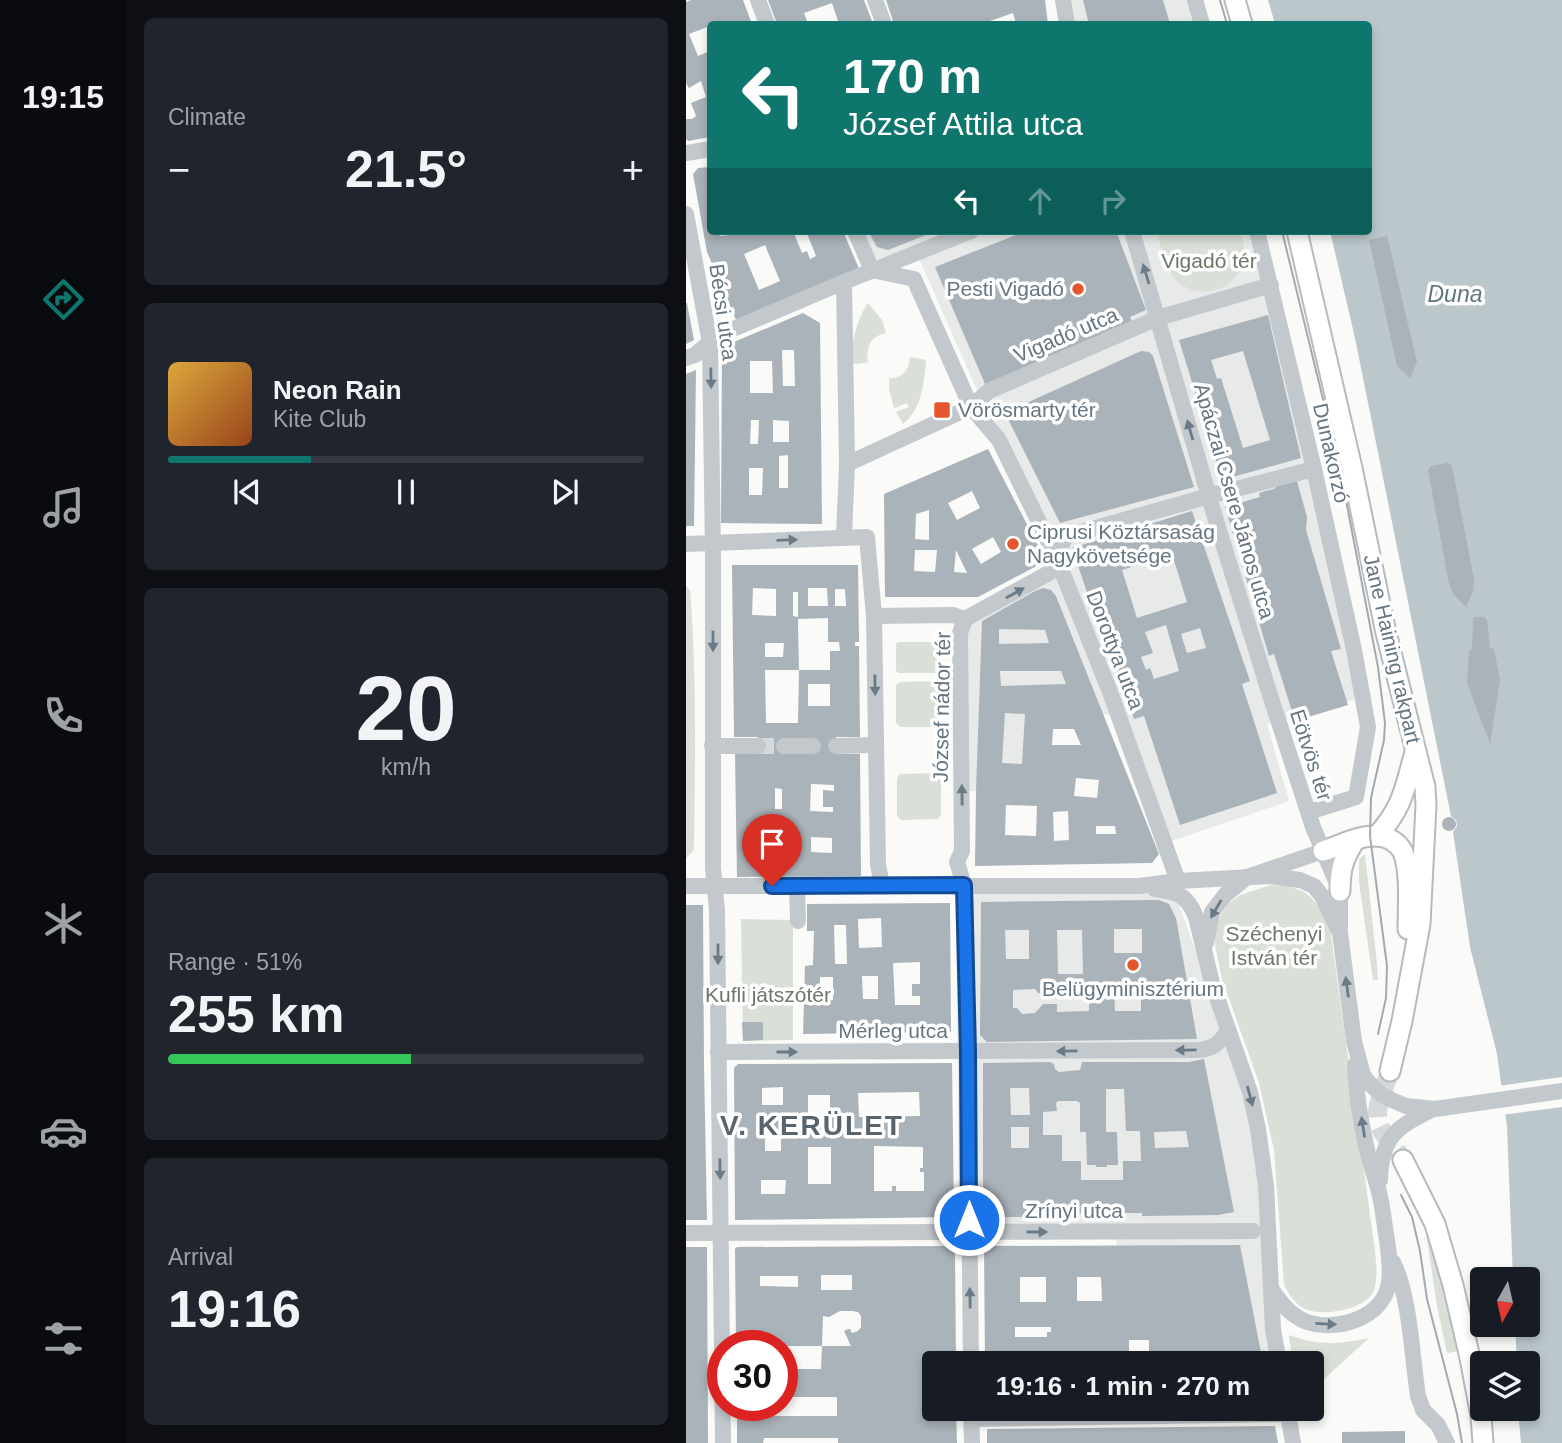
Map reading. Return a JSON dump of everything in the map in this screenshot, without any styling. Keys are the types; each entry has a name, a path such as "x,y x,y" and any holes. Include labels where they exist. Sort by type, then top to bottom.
{"main road":[{"path":"1235,0 1241,21"},
{"name":"Jane Haining rakpart","path":"1298,235 1352,468 1386,633 1425,787 1420,925 1390,1071"},
{"path":"1377,836 1391,820 1404,794 1416,748"},
{"path":"1323,851 1354,840 1377,836 1393,840 1402,850 1407,870 1411,977"},
{"path":"1340,891 1342,863 1354,840"},
{"path":"1403,1160 1435,1224 1453,1285 1481,1416 1483,1443"}],"street":[{"path":"758,0 766,21"},
{"path":"875,0 883,21"},
{"path":"1063,0 1066,21"},
{"path":"1195,0 1201,21"},
{"path":"686,153 707,150"},
{"name":"Bécsi utca","path":"686,214 710,343 713,868 717,910 723,1443"},
{"path":"847,464 971,407 914,279 870,264 857,235"},
{"path":"686,359 719,335 844,282 870,264 928,248 961,235"},
{"path":"1133,235 1158,317 1271,285"},
{"name":"Dunakorzó","path":"1258,235 1271,285 1308,470 1354,650 1360,686"},
{"path":"844,282 847,464 844,537"},
{"name":"Vigadó utca","path":"971,407 989,391 1158,317"},
{"name":"Apáczai Csere János utca","path":"1158,317 1270,695"},
{"name":"Dorottya utca","path":"971,407 999,440 1057,559 1110,692 1178,881"},
{"path":"965,619 1049,573 1055,566 1061,543 1066,536 1308,470"},
{"path":"686,545 867,537 874,617 877,864 882,885"},
{"path":"686,545 702,556 713,572"},
{"name":"József nádor tér","path":"874,617 953,615 965,619 960,633 962,851 957,862 964,885 971,1351"},
{"name":"Eötvös tér","path":"1318,809 1356,797 1368,727 1360,686"},
{"name":"Eötvös tér","path":"1270,695 1312,827 1340,891"},
{"path":"712,746 758,746"},
{"path":"784,746 813,746"},
{"path":"836,746 876,746"},
{"name":"Eötvös tér","path":"1294,861 1305,847 1312,827"},
{"path":"1205,952 1212,912 1225,895 1247,877 1323,851"},
{"path":"686,886 1139,886 1271,876 1300,880 1314,886 1340,933"},
{"path":"797,886 798,920"},
{"path":"1139,886 1169,891 1185,897 1190,903 1212,983 1250,1091 1263,1154 1273,1329 1277,1351"},
{"path":"1272,1290 1283,1305 1307,1322 1339,1325 1368,1314 1384,1298 1389,1286 1389,1253 1379,1193 1366,1146 1356,1078 1340,933 1340,891"},
{"name":"Mérleg utca","path":"718,1052 1199,1050 1211,1049 1228,1031"},
{"path":"1354,1041 1363,1075 1369,1083 1382,1095 1406,1106 1435,1109 1562,1091"},
{"path":"1379,1193 1384,1149 1399,1128 1435,1109"},
{"name":"Zrínyi utca","path":"686,1234 1253,1231"},
{"path":"1389,1253 1403,1293 1418,1396 1423,1410 1438,1425 1447,1443"},
{"path":"971,1421 971,1443"},
{"path":"1289,1421 1293,1443"}],"shaded area":[{"path":"1059,0 1203,0 1209,21 1062,21"},
{"path":"861,235 1266,235 1370,695 1267,724 1289,801 1163,844 1111,716 1103,714 1038,714 1053,793 966,791 961,617 1053,563 914,247 872,261"},
{"path":"956,889 1173,889 1225,1030 1252,1118 1279,1351 1165,1351 1164,1331 1117,1246 1116,1238 959,1240"}],"green space":[{"name":"Vigadó tér","path":"1157,235 1241,235 1243,241 1244,258 1241,269 1227,285 1218,289 1197,291 1186,287 1177,281 1164,258"},
{"path":"868,303 882,320 886,333 871,343 868,362 851,363 855,332"},
{"path":"910,357 926,360 918,403 903,424 896,412 909,407 907,403 894,408 889,378 904,373"},
{"path":"686,586 690,590 692,622 695,752 694,850 686,858"},
{"path":"898,642 939,643 940,671 896,671"},
{"path":"937,681 940,684 940,722 937,727 900,727 896,723 896,685 900,682"},
{"path":"937,773 941,777 941,815 938,819 901,820 897,816 897,778 900,774"},
{"path":"1365,854 1378,980 1373,980 1359,882 1359,859"},
{"name":"Széchenyi István tér","path":"1271,885 1293,888 1308,895 1315,901 1330,928 1376,1267 1376,1284 1367,1300 1351,1308 1331,1312 1305,1309 1292,1298 1284,1284 1274,1150 1259,1083 1222,979 1215,945 1215,929 1229,903 1240,895"},
{"name":"Kufli játszótér","path":"741,919 793,920 793,1040 743,1041"},
{"path":"1425,1226 1431,1236 1460,1351 1447,1353"},
{"path":"1290,1335 1329,1343 1369,1338 1324,1379 1324,1351 1291,1351"}],"water":[{"name":"Duna","path":"1268,0 1562,0 1562,1443 1521,1443 1519,1421 1540,1421 1540,1351 1516,1351 1516,1337 1540,1337 1540,1267 1513,1267 1507,1126 1497,1054 1470,947 1453,832 1457,826 1456,820 1451,816 1355,338 1331,235 1372,235 1372,21 1274,21"}],"pier":[{"path":"1562,1077 1562,1107 1502,1115 1498,1086"}],"building":[{"path":"743,0 751,21 707,21 707,27 689,34 698,56 707,52 707,138 688,141 686,119 696,116 691,103 706,97 701,81 689,88 686,83 686,2"},
{"path":"768,0 864,0 872,21 838,21 832,3 804,13 807,21 776,21"},
{"path":"886,0 1045,0 1048,21 1015,21 1013,13 990,21 893,21"},
{"path":"1083,0 1163,0 1169,21 1088,21"},
{"path":"707,167 707,235 795,235 802,253 807,251 810,259 816,256 808,235 845,235 860,271 737,322 707,252 693,174 698,168","holes":["765,245 780,281 759,290 744,254"]},
{"path":"870,235 926,235 888,250 877,247"},
{"path":"1016,235 1118,235 1146,310 1130,317 1132,321 1101,334 1102,336 985,384 935,267"},
{"path":"1387,236 1417,362 1410,378 1397,366 1369,240"},
{"path":"686,303 694,340 686,344"},
{"path":"803,313 820,323 822,524 721,523 722,347","holes":["782,350 794,350 795,386 783,386","750,361 772,361 773,393 750,393","751,420 759,420 758,444 750,444","773,420 789,421 789,442 773,442","788,455 788,488 779,488 779,456","749,468 763,468 762,495 749,495"]},
{"path":"1268,315 1301,458 1222,480 1179,340","holes":["1243,351 1270,440 1243,448 1221,378 1217,379 1211,360"]},
{"path":"1141,351 1149,352 1153,356 1194,487 1060,523 1008,419 1008,413"},
{"path":"696,370 694,526 686,526 686,374"},
{"path":"988,449 1046,561 978,597 885,597 884,494","holes":["972,491 980,508 957,520 948,503","929,510 929,540 915,539 916,514","993,537 1001,552 981,564 972,549","915,550 937,550 935,572 914,571","956,550 967,573 954,572"]},
{"path":"1448,463 1452,466 1474,579 1473,591 1466,607 1454,595 1449,584 1428,470 1431,466"},
{"path":"1297,481 1307,517 1306,530 1341,649 1331,651 1348,705 1295,721 1274,654 1269,656 1225,507 1260,497 1259,493 1276,488 1275,486"},
{"path":"1192,511 1250,681 1242,684 1277,793 1180,825 1144,716 1134,719 1072,548","holes":["1172,554 1187,602 1137,618 1122,570","1166,625 1179,671 1154,679 1150,668 1146,670 1141,657 1153,653 1145,632","1200,628 1206,648 1187,653 1181,634"]},
{"path":"732,565 858,565 859,642 855,642 855,646 859,646 860,737 836,737 836,754 860,754 861,876 737,877 735,754 758,754 758,737 734,737","holes":["753,588 776,589 776,616 752,615","808,588 827,588 828,606 808,606","835,589 845,589 846,606 835,606","793,592 798,592 798,617 793,616","828,618 828,642 839,642 840,651 830,651 830,670 799,670 798,619","765,643 784,643 783,657 765,657","765,670 799,670 798,723 766,723","808,684 830,684 830,706 808,706","784,741 813,741 813,754 784,754","811,784 834,785 834,791 823,790 823,807 833,807 833,812 810,811","775,788 782,789 782,809 775,809","811,837 832,838 832,853 811,852","766,839 783,839 783,850 766,850"]},
{"path":"1043,588 1051,590 1056,596 1159,854 1152,863 975,866 982,621","holes":["999,629 1045,630 1049,643 999,644","1000,671 1061,671 1066,684 1001,686","1005,713 1025,714 1022,764 1002,763","1053,729 1074,729 1081,745 1052,745","1076,778 1099,780 1097,798 1074,796","1006,805 1037,806 1036,836 1005,835","1068,811 1069,840 1054,841 1053,812","1096,826 1115,826 1116,834 1096,834"]},
{"path":"1475,617 1484,617 1487,620 1490,648 1494,649 1500,680 1490,744 1467,683"},
{"path":"1446,817 1452,817 1456,824 1452,831 1446,831 1442,827 1442,821"},
{"name":"Belügyminisztérium","path":"1159,900 1169,904 1176,918 1197,1039 987,1042 980,1035 981,902","holes":["1114,929 1142,929 1142,953 1114,953","1005,930 1029,930 1029,959 1006,959","1057,930 1082,930 1083,974 1058,974","1114,988 1141,988 1141,1011 1115,1011","1035,989 1038,993 1100,992 1100,999 1089,999 1089,1011 1057,1012 1057,1004 1043,1004 1035,1013 1022,1014 1017,1008 1013,1008 1013,990"]},
{"path":"950,903 951,1032 803,1034 805,966 813,965 814,931 807,931 807,904","holes":["881,918 882,947 859,948 858,919","834,925 846,925 847,964 835,964","920,962 920,984 912,984 912,996 920,996 920,1005 895,1005 893,963","862,976 878,976 878,999 863,999","820,977 833,977 833,1000 820,1000"]},
{"path":"686,905 703,905 707,1220 686,1220"},
{"path":"742,1022 763,1022 763,1040 743,1041"},
{"path":"1204,1059 1234,1212 1218,1215 1142,1216 1142,1213 1102,1213 1063,1214 1063,1217 991,1217 983,1210 983,1063 1050,1062 1059,1072 1080,1070 1082,1062 1189,1062","holes":["1010,1088 1029,1088 1030,1115 1011,1115","1106,1089 1124,1089 1126,1131 1140,1131 1141,1161 1123,1161 1123,1180 1081,1180 1081,1161 1062,1161 1062,1135 1043,1135 1043,1112 1057,1111 1058,1101 1080,1103 1080,1132 1086,1132 1087,1165 1118,1165 1117,1132 1106,1132","1011,1127 1029,1127 1029,1148 1011,1148","1186,1131 1189,1147 1155,1148 1154,1132"]},
{"path":"952,1063 954,1217 735,1220 734,1068 738,1064","holes":["783,1087 783,1105 762,1105 762,1088","919,1092 920,1116 859,1117 858,1093","808,1095 830,1095 830,1120 808,1121","765,1130 781,1130 781,1151 765,1151","874,1146 923,1147 923,1168 920,1168 920,1172 924,1172 924,1191 896,1191 896,1186 892,1186 892,1191 874,1191","808,1147 831,1147 831,1184 808,1184","761,1180 786,1180 785,1194 761,1194"]},
{"path":"1240,1245 1261,1351 1149,1351 1149,1340 1129,1340 1129,1351 985,1351 984,1246","holes":["1020,1277 1046,1277 1046,1302 1020,1302","1077,1277 1101,1277 1102,1301 1077,1301","1015,1327 1051,1327 1051,1332 1047,1332 1047,1337 1015,1337"]},
{"path":"947,1246 955,1254 956,1351 922,1351 922,1421 956,1421 957,1443 838,1443 838,1438 764,1438 763,1443 737,1443 737,1421 798,1421 798,1416 837,1416 837,1397 798,1397 798,1369 821,1369 822,1346 798,1346 798,1330 736,1330 735,1249","holes":["821,1275 852,1275 852,1290 821,1290","760,1276 798,1276 798,1287 760,1286","840,1311 858,1312 861,1316 861,1327 852,1333 850,1329 844,1331 851,1346 822,1346 823,1316 829,1317"]},
{"path":"686,1247 707,1247 708,1443 686,1443"},
{"path":"1275,1426 1278,1443 987,1443 987,1429"},
{"path":"1405,1431 1405,1443 1342,1443 1342,1432"}],"tunnel":[{"path":"758,746 784,746"},
{"path":"1390,1071 1380,1099 1378,1120 1403,1160"}],"tram line":[{"path":"1220,0 1226,21"},
{"path":"1283,235 1340,469 1378,667 1385,723 1384,740 1371,798 1370,836 1387,966 1386,998 1378,1034"},
{"path":"1401,1195 1412,1217 1427,1299 1462,1443"}],"place":[{"name":"Pesti Vigadó","path":"1078,289"},
{"name":"Vörösmarty tér","path":"942,410"},
{"name":"Ciprusi Köztársaság Nagykövetsége","path":"1013,544"},
{"name":"Belügyminisztérium","path":"1133,965"}],"district":[{"name":"V. KERÜLET","path":"812,1125"}],"route":[{"path":"772,886 964,885 969,1220"}]}
